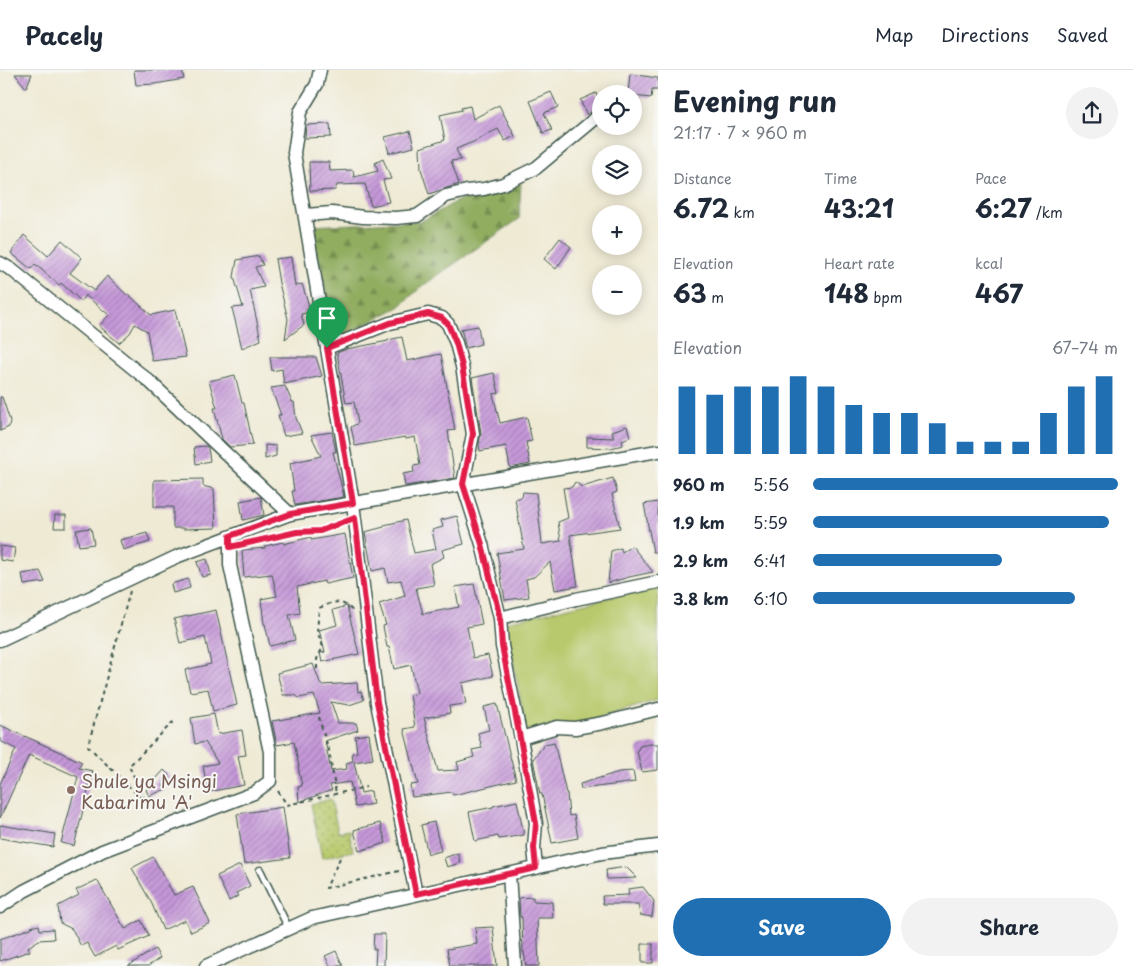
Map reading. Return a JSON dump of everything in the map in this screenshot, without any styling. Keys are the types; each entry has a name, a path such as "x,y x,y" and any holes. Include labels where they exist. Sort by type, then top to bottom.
{"street":[{"path":"320,70 317,84 300,112 294,153 353,503 377,702 416,894"},
{"path":"305,215 332,213 363,217 396,218 417,216 446,196 467,191 484,190 503,184 536,168 592,121"},
{"path":"0,262 134,369 290,514"},
{"path":"327,348 390,323 428,314 442,318 448,324 456,343 464,375 473,434 463,484 482,544 500,618 502,646 536,823 534,848 536,868"},
{"path":"0,640 176,558 230,542 290,514 658,451"},
{"path":"0,907 24,891 102,851 254,793 270,781 270,752 230,565 230,542"},
{"path":"500,618 576,599 658,582"},
{"path":"520,738 557,727 575,728 658,709"},
{"path":"206,966 312,918 602,853 658,846"},
{"path":"509,874 515,966"}],"lane":[{"path":"260,870 289,929"}],"path":[{"path":"230,542 297,532 320,531 355,518"},
{"path":"134,577 88,746 147,804 129,766 175,720"},
{"path":"317,669 322,647 318,632 319,608 334,602 343,603 352,610 364,599"},
{"path":"319,717 329,750 336,794"},
{"path":"270,781 287,805 366,787"},
{"path":"340,858 326,888 411,869"}],"green space":[{"path":"521,183 519,219 421,287 399,307 337,339 310,226 422,221 457,201"},
{"path":"658,586 658,700 528,739 506,622"},
{"path":"331,799 338,832 349,830 353,851 322,858 311,804"}],"building":[{"path":"134,70 182,70 184,79 136,85"},
{"path":"15,74 32,74 26,88"},
{"path":"630,74 658,78 658,90 652,90 651,98 642,97 642,85 629,85"},
{"path":"551,92 558,107 544,113 552,130 543,133 530,101"},
{"path":"592,95 592,111 587,115 580,100"},
{"path":"499,105 515,136 505,141 498,129 456,149 461,160 451,161 459,184 429,194 421,169 420,148 445,140 440,115 462,110 461,108 470,106 473,119"},
{"path":"330,124 331,137 305,138 306,125"},
{"path":"410,131 414,147 389,153 385,137"},
{"path":"383,159 391,179 383,180 389,202 371,206 365,184 337,185 335,190 310,191 309,162 329,162 330,171 353,170 354,177 378,171 375,163"},
{"path":"24,235 48,256 62,240 82,258 70,273 94,291 107,276 151,315 175,310 186,357 152,361 147,331 135,324 130,333 119,343 99,326 109,315 85,295 81,301 35,264 31,269 11,253"},
{"path":"560,238 571,247 556,269 544,259"},
{"path":"259,256 263,265 255,267 264,287 250,290 261,340 242,348 232,308 243,307 234,277 237,260"},
{"path":"291,257 295,286 302,284 311,312 301,314 304,325 285,339 288,319 275,259"},
{"path":"478,326 481,344 466,348 461,329"},
{"path":"402,337 407,361 441,354 455,430 448,431 455,478 405,486 403,474 414,472 413,466 420,465 415,437 355,446 351,427 358,423 354,402 346,403 337,353"},
{"path":"270,357 316,357 322,376 284,384 282,369 272,371"},
{"path":"494,373 499,393 493,394 500,423 527,417 532,441 526,442 530,464 510,468 506,446 480,451 481,433 472,378"},
{"path":"235,375 242,403 244,403 253,445 230,447 222,439 214,408 217,408 209,381"},
{"path":"285,386 292,402 294,402 296,418 302,433 284,436 278,415 281,415 271,388"},
{"path":"0,397 2,397 10,421 9,427 0,431"},
{"path":"627,426 630,437 622,440 623,445 611,448 587,447 587,437 614,438 612,431"},
{"path":"332,432 336,452 333,452 344,497 295,505 290,463 321,456 311,435"},
{"path":"265,445 276,446 276,456 265,459"},
{"path":"206,446 210,461 196,464 194,447"},
{"path":"613,478 617,492 612,494 620,528 570,535 578,586 555,590 550,562 534,577 526,579 529,597 505,600 497,553 524,549 515,499 522,497 523,492 536,493 542,544 561,541 558,522 568,518 563,488 572,487 575,482 582,487"},
{"path":"203,479 203,486 214,489 216,528 173,528 173,507 154,507 154,480"},
{"path":"261,497 264,515 243,520 240,501"},
{"path":"658,502 658,552 653,552 644,504"},
{"path":"55,515 66,515 66,528 54,528"},
{"path":"457,516 464,544 442,550 444,557 430,564 434,585 416,588 423,614 459,607 455,587 474,584 482,624 467,627 473,658 488,655 493,676 462,683 466,704 449,706 450,713 424,718 438,771 459,770 457,762 474,757 472,750 482,748 478,733 489,730 484,707 497,704 516,780 453,795 452,792 412,797 410,785 418,784 404,729 415,727 410,695 417,693 411,665 394,669 383,626 386,625 379,604 405,596 401,580 388,582 385,568 372,571 365,532 406,520 414,553 436,549 432,530 443,527 441,520"},
{"path":"91,528 94,544 79,546 76,530"},
{"path":"147,533 150,542 123,550 120,540"},
{"path":"345,534 353,578 325,584 324,581 297,587 300,613 289,615 295,640 270,646 264,624 261,599 277,596 272,574 244,577 242,550 265,548 265,546 283,542 284,544 311,537 311,540"},
{"path":"0,546 15,548 13,562 0,560"},
{"path":"632,546 653,572 608,583 611,551 621,548 622,552"},
{"path":"207,559 211,575 202,577 197,562"},
{"path":"40,571 45,582 24,585 22,574"},
{"path":"188,579 190,588 173,593 171,584"},
{"path":"347,606 359,654 322,662 320,653 325,652 319,630 337,625 333,610"},
{"path":"216,610 237,705 213,711 208,689 190,692 185,670 211,664 205,637 180,643 174,619"},
{"path":"313,664 321,685 357,683 358,692 361,691 364,700 349,705 331,702 338,723 356,723 358,730 325,741 331,771 347,769 346,763 353,761 352,753 357,752 355,736 369,734 373,759 354,762 361,793 371,791 373,804 355,807 350,782 330,785 332,790 299,802 298,787 302,786 294,742 277,745 272,721 320,713 314,695 299,698 295,695 283,695 277,673"},
{"path":"214,714 218,734 242,730 246,755 238,756 244,785 208,792 203,766 218,763 205,742 195,744 191,718"},
{"path":"0,725 82,762 79,768 93,771 74,846 61,843 78,777 29,755 0,818 0,784 16,749 0,741"},
{"path":"554,742 567,793 569,816 574,815 578,838 552,843 533,759 545,744"},
{"path":"658,744 658,770 642,772 637,751 640,746"},
{"path":"164,770 171,777 163,786 166,789 149,796 146,790"},
{"path":"633,771 635,782 581,789 580,784 619,772"},
{"path":"517,801 524,835 499,839 498,836 475,841 469,812"},
{"path":"283,807 290,858 244,864 237,814"},
{"path":"434,822 441,851 428,854 421,825"},
{"path":"380,823 386,843 359,851 354,830"},
{"path":"0,825 55,834 53,847 0,838"},
{"path":"458,853 460,863 447,867 444,858"},
{"path":"153,857 174,895 193,887 210,923 191,932 185,920 163,930 152,904 132,868"},
{"path":"240,865 250,886 236,893 238,896 229,901 217,876"},
{"path":"626,867 637,878 607,879 606,870"},
{"path":"97,880 125,929 141,920 149,936 118,950 116,946 95,957 87,943 81,946 72,929 60,923 58,906 79,895 76,890"},
{"path":"643,887 654,901 652,917 640,915 638,904 603,904 602,896 629,895 628,889"},
{"path":"533,897 533,901 552,902 553,918 537,918 539,966 526,966 523,952 522,917 520,917 519,898"},
{"path":"39,925 40,930 53,929 54,939 39,940 28,947 30,951 0,961 0,939"},
{"path":"493,927 497,966 450,966 447,949 477,944 475,928"},
{"path":"374,934 385,934 384,966 375,966 376,949 373,949"},
{"path":"642,944 653,944 653,963 642,963"},
{"path":"155,949 160,958 148,966 128,966"},
{"path":"336,951 343,966 330,966 325,956"}],"place":[{"name":"Shule ya Msingi Kabarimu 'A'","path":"71,790"}],"route":[{"path":"428,314 442,318 448,324 456,343 462,366 473,434 463,484 482,544 500,618 502,646 536,823 534,848 536,868 416,894 377,702 355,518 320,531 297,532 230,547 230,536 290,514 353,503 327,348 390,323 428,314"}]}
